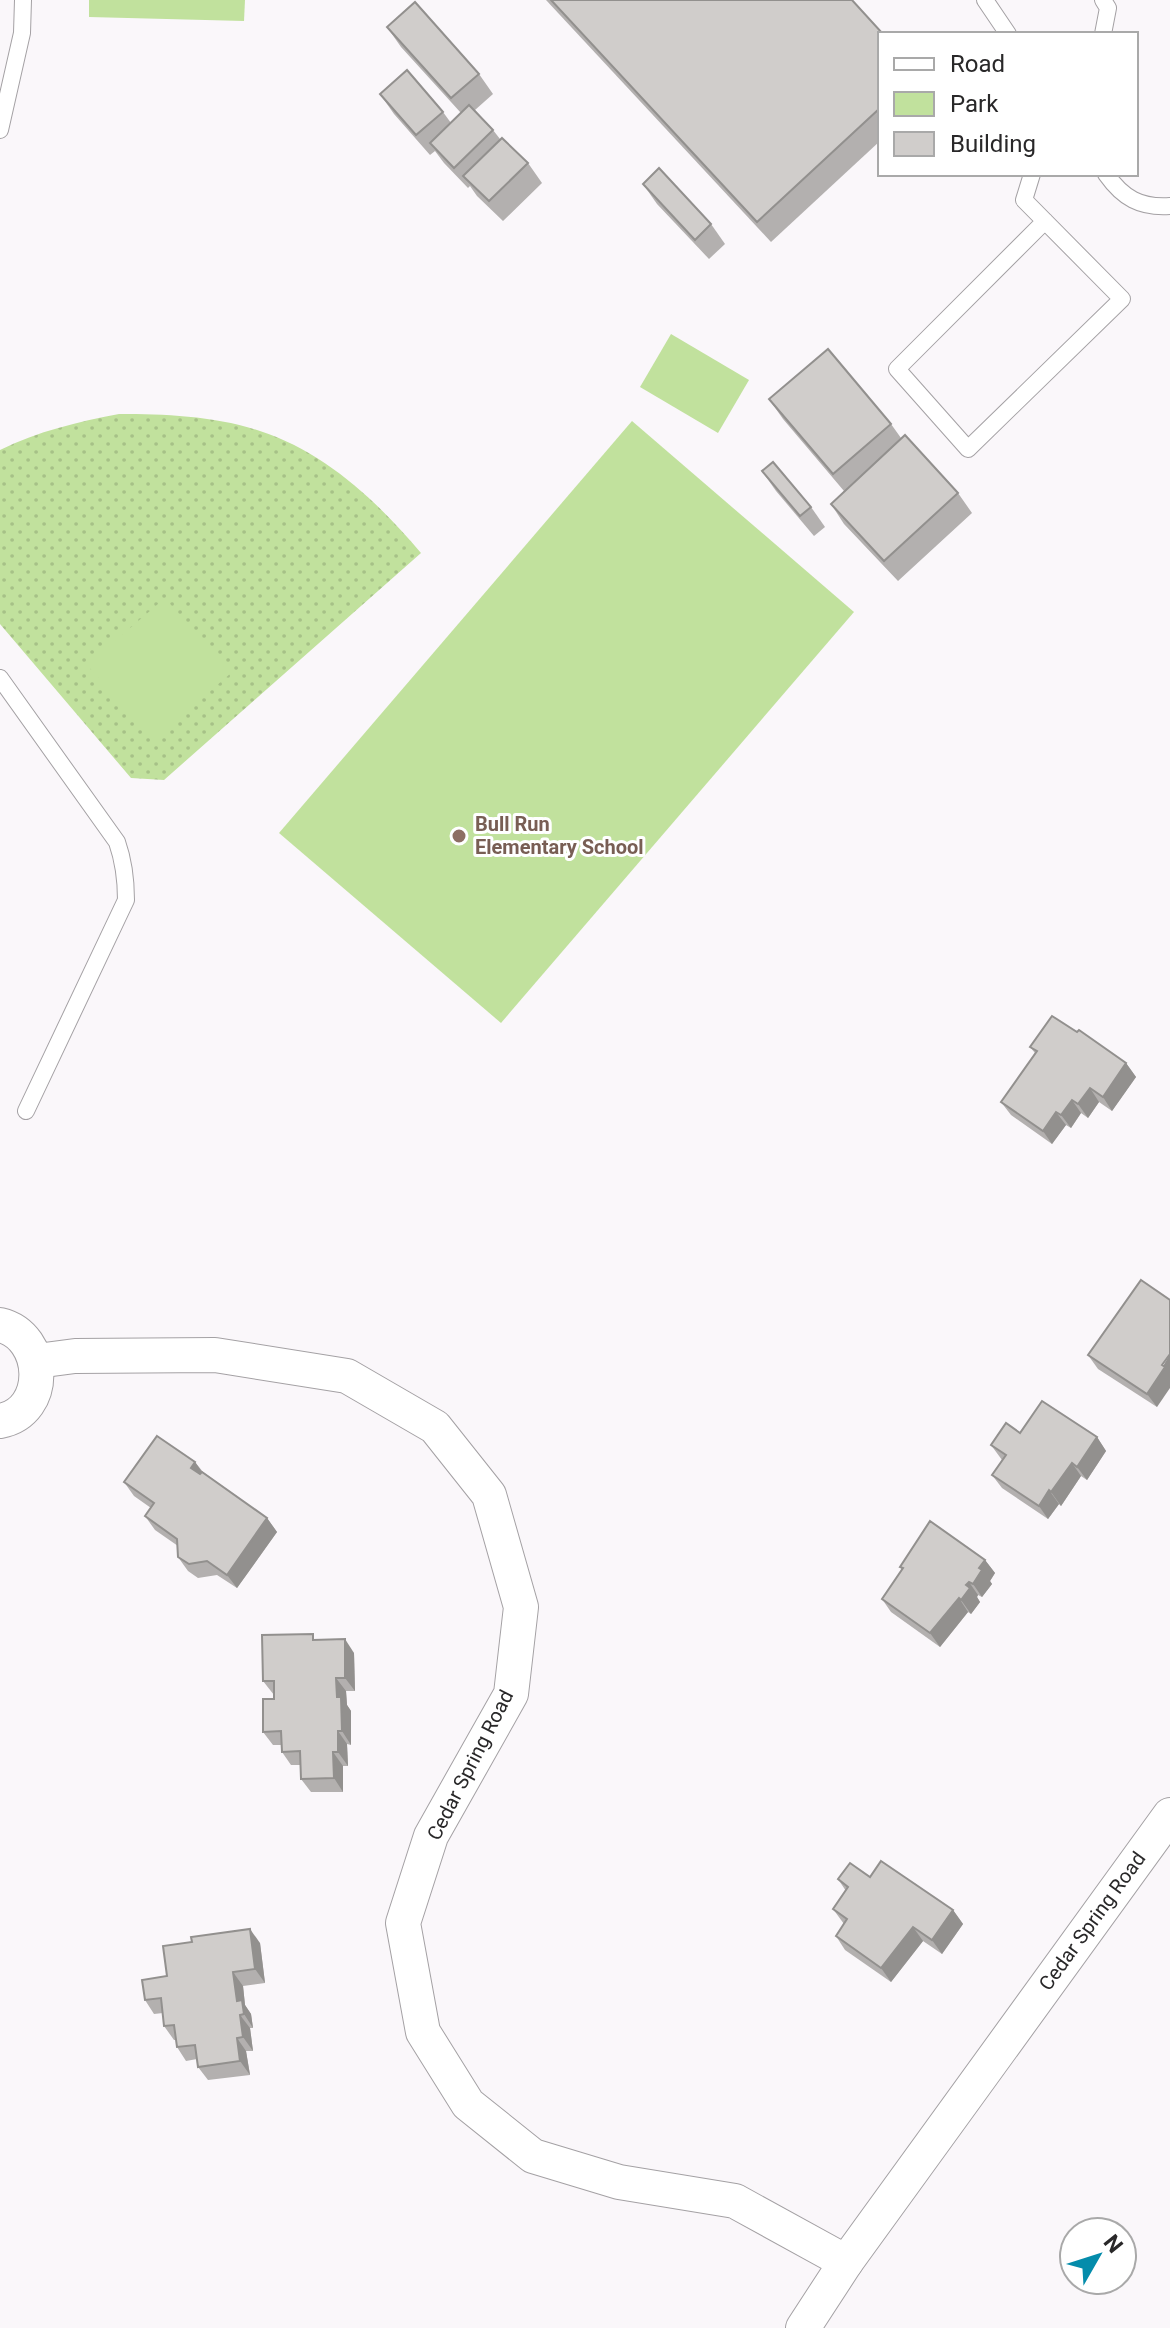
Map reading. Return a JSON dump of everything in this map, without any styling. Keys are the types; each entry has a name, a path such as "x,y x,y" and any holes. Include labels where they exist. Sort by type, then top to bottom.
{"street":[{"path":"0,1325 10,1327 27,1341 37,1361 37,1385 27,1405 9,1419 0,1421"},
{"name":"Cedar Spring Road","path":"37,1361 75,1356 215,1355 347,1376 435,1427 489,1495 521,1607 511,1694 431,1836 403,1923 423,2032 468,2104 533,2156 619,2182 735,2201 846,2262"},
{"name":"Cedar Spring Road","path":"803,2328 846,2262 1170,1815"}],"lane":[{"path":"0,130 22,33 23,0"},
{"path":"985,0 1007,32"},
{"path":"1103,0 1108,8 1103,32"},
{"path":"1031,176 1024,200 1045,221 1122,299 968,449 897,369 1045,221"},
{"path":"1107,176 1120,193 1151,208 1170,206"},
{"path":"0,678 117,842 126,877 126,900 26,1111"}],"green space":[{"path":"89,0 245,0 244,21 89,17"},
{"path":"671,334 749,380 718,433 640,387"},
{"path":"119,414 208,419 243,426 284,440 349,481 387,515 421,553 164,780 131,778 0,624 0,450 58,428"},
{"path":"632,421 854,612 501,1023 279,833"},
{"path":"165,598 230,674 152,741 87,665"}],"building":[{"path":"551,0 852,0 881,32 878,32 878,110 757,222"},
{"path":"415,2 479,74 451,98 387,27"},
{"path":"407,70 443,112 416,135 380,94"},
{"path":"469,105 493,130 454,168 430,143"},
{"path":"502,138 528,163 489,201 463,176"},
{"path":"659,168 711,224 695,240 643,184"},
{"path":"828,349 891,424 833,474 769,399"},
{"path":"905,435 958,493 884,561 831,504"},
{"path":"773,462 811,507 800,516 762,471"},
{"path":"1052,1016 1077,1032 1079,1030 1126,1063 1103,1097 1090,1088 1078,1104 1072,1100 1061,1115 1056,1112 1043,1131 1001,1102 1037,1051 1030,1047"},
{"path":"1141,1280 1170,1300 1170,1354 1147,1394 1088,1355"},
{"path":"1042,1401 1097,1437 1077,1467 1072,1463 1039,1506 992,1475 1006,1455 991,1445 1006,1423 1020,1433"},
{"path":"157,1436 195,1462 191,1468 200,1474 202,1472 267,1518 227,1575 207,1561 189,1564 178,1557 177,1539 145,1516 154,1503 124,1482"},
{"path":"930,1521 985,1560 973,1584 969,1582 966,1585 970,1588 961,1600 959,1598 930,1633 882,1599"},
{"path":"313,1634 313,1640 345,1639 345,1678 336,1678 337,1697 341,1697 342,1731 338,1731 338,1752 333,1752 334,1778 301,1779 300,1751 282,1752 281,1731 263,1732 263,1699 274,1699 274,1681 263,1681 262,1635"},
{"path":"881,1861 953,1910 932,1940 913,1927 881,1968 836,1936 847,1919 833,1909 848,1887 838,1879 850,1863 870,1877"},
{"path":"250,1929 255,1969 233,1972 237,2001 242,2000 244,2014 240,2015 243,2037 237,2038 240,2061 198,2067 195,2045 177,2047 174,2025 164,2026 161,1998 145,2000 142,1980 167,1976 163,1946 192,1942 191,1937"}],"place":[{"name":"Bull Run Elementary School","path":"459,836"}]}
